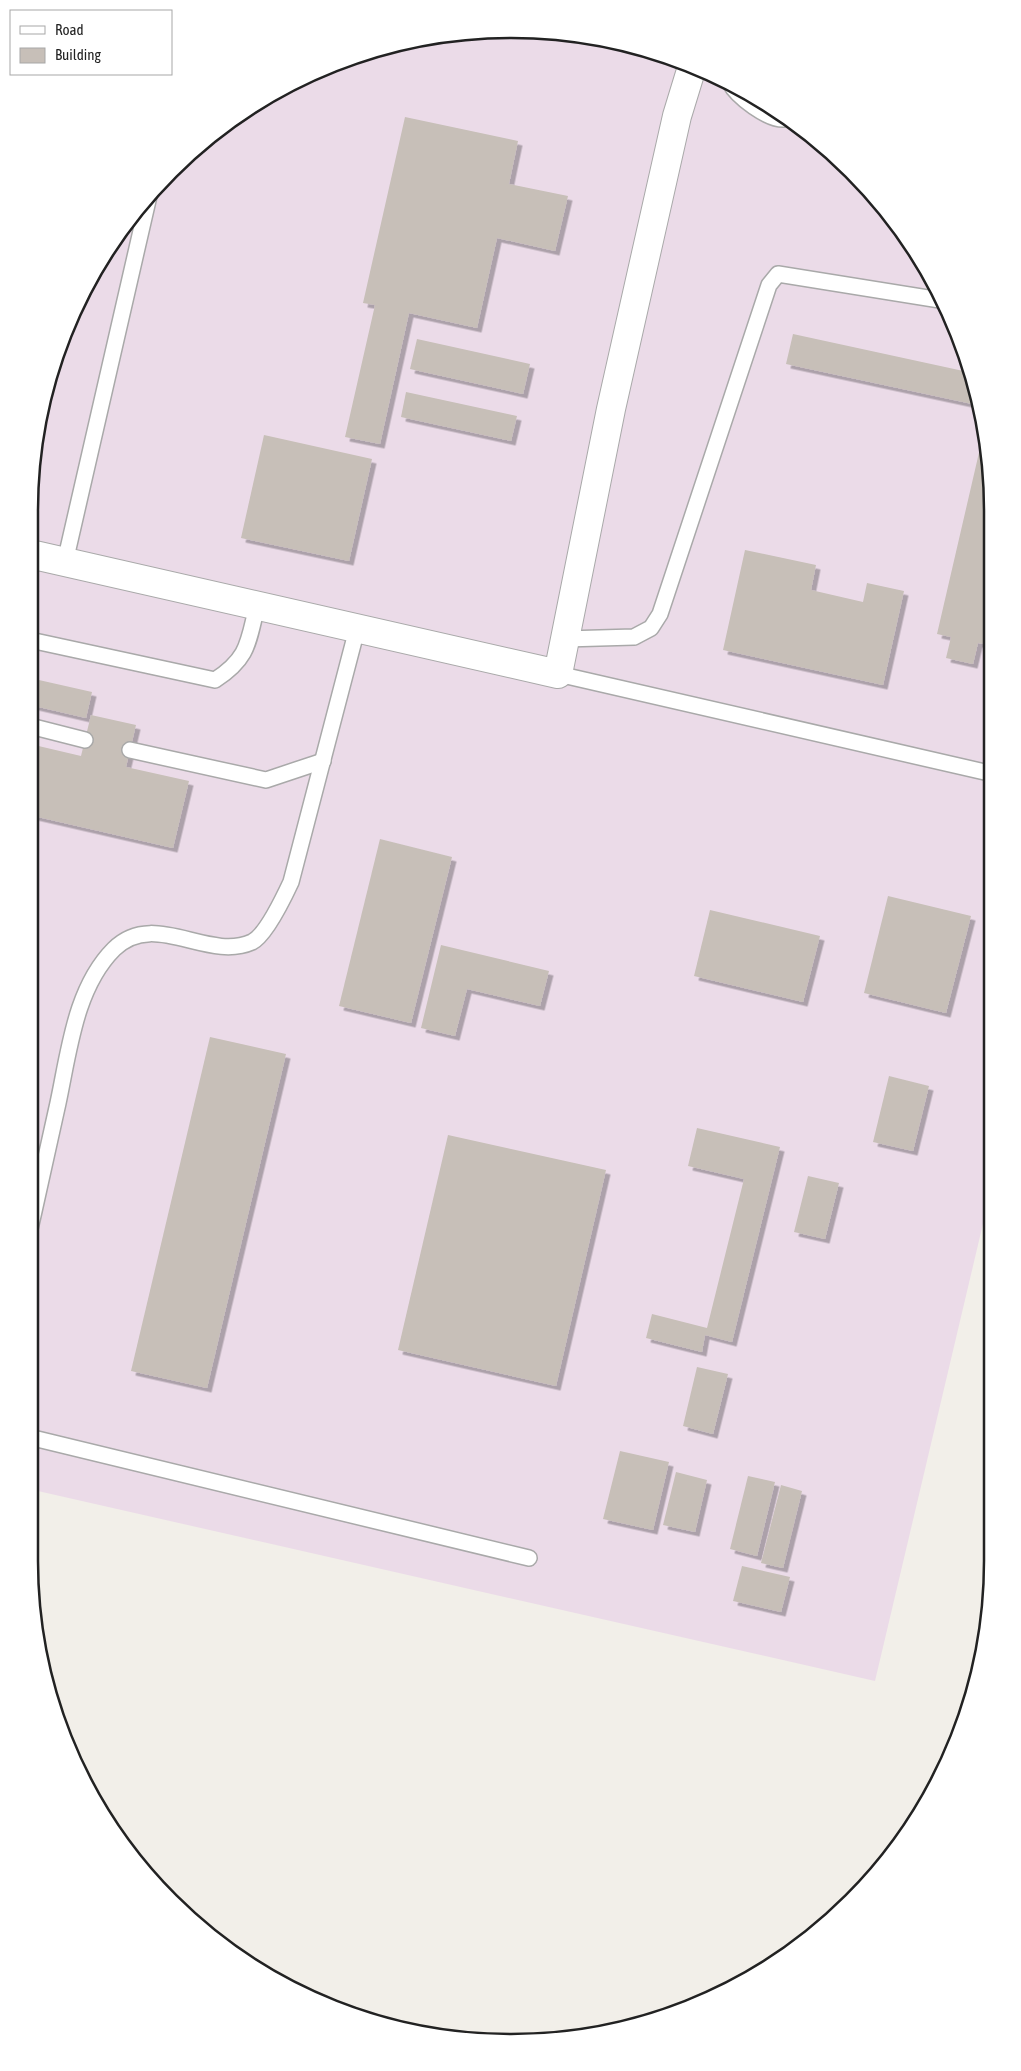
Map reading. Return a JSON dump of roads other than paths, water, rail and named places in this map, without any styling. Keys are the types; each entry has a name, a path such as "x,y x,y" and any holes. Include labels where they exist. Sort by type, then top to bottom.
{"street":[{"path":"38,556 558,674 611,409 677,116 690,73"}],"lane":[{"path":"747,101 776,119"},
{"path":"65,562 146,210"},
{"path":"565,639 634,637 651,628 660,614 769,285 778,274 934,299"},
{"path":"38,642 216,680 234,668 246,650 257,606"},
{"path":"38,1192 76,1018 93,976 115,949 135,935 161,934 227,947 253,941 276,914 291,882 357,629"},
{"path":"558,674 984,772"},
{"path":"38,728 85,740"},
{"path":"130,750 266,780 323,761"},
{"path":"38,1439 529,1558"}]}
